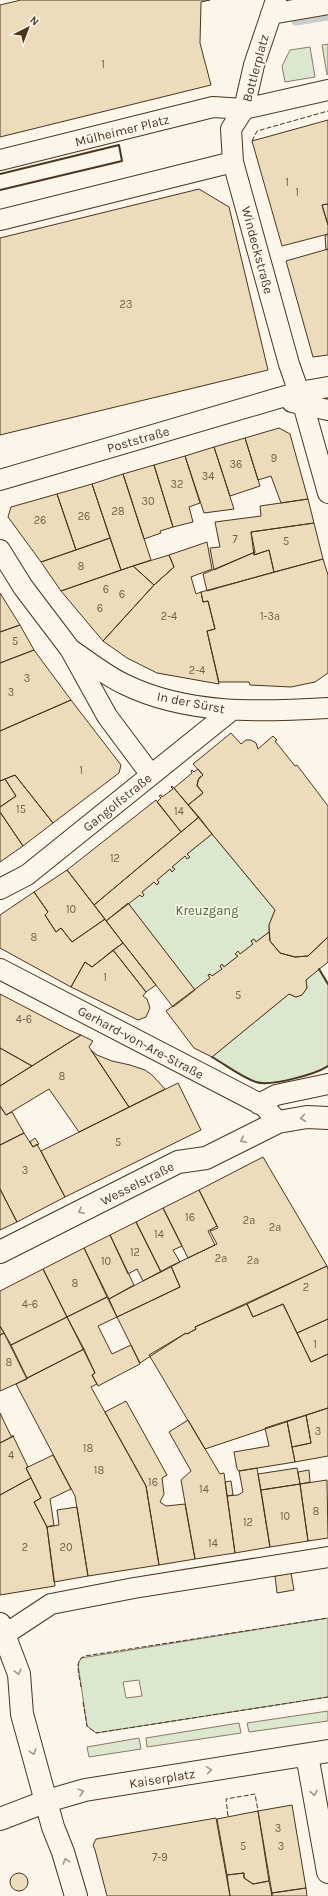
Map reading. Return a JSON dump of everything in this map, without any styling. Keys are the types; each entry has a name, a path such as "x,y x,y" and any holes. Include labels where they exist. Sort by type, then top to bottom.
{"street":[{"name":"Bottlerplatz","path":"328,4 270,5 244,109 328,90"},
{"name":"Mülheimer Platz","path":"0,160 213,107 244,109"},
{"name":"Windeckstraße","path":"244,109 231,129 234,162 289,364 301,398 328,493"},
{"path":"0,220 234,162"},
{"name":"Poststraße","path":"0,480 276,399 301,398 328,387"},
{"path":"301,398 328,410"},
{"name":"In der Sürst","path":"0,550 23,588 70,649 107,716 151,775"},
{"name":"In der Sürst","path":"70,649 123,683 163,700 232,710 276,711 328,708"},
{"name":"Gangolfstraße","path":"0,889 27,875 232,710"},
{"name":"Gerhard-von-Are-Straße","path":"0,969 264,1106 278,1122"},
{"path":"259,1104 276,1095 328,1084"},
{"name":"Wesselstraße","path":"0,1252 178,1162 206,1158 278,1122 307,1117 328,1118"},
{"path":"76,1896 53,1827 22,1714 19,1674 5,1628 51,1604 134,1588 328,1557"},
{"path":"318,1753 328,1872"},
{"name":"Kaiserplatz","path":"0,1820 47,1801 85,1790 318,1753"}],"green space":[{"path":"328,44 328,74 327,75 322,45"},
{"path":"310,47 315,77 285,82 282,66 290,50"},
{"name":"Kreuzgang","path":"212,834 275,910 269,925 269,932 256,942 254,939 251,941 253,944 240,954 236,954 238,956 224,967 222,964 220,966 222,969 212,976 210,974 208,975 210,978 195,990 128,903 140,895 142,897 144,895 142,892 154,882 157,884 159,883 157,880 170,869 172,872 175,869 172,867 185,856 190,857 187,854"},
{"path":"319,969 328,984 328,1066 314,1073 293,1079 263,1083 256,1082 245,1077 212,1057 289,994 296,997 302,995 307,988 306,980"},
{"path":"328,1618 328,1697 96,1733 87,1726 78,1664 81,1658","holes":["139,1680 142,1696 126,1698 123,1682"]},
{"path":"328,1711 328,1721 249,1732 247,1723"},
{"path":"239,1723 241,1733 147,1747 146,1738"},
{"path":"139,1738 141,1749 89,1757 87,1747"}],"building":[{"path":"21,0 210,0 201,2 200,43 211,85 0,137 0,5"},
{"path":"328,120 328,204 322,205 328,225 328,234 282,246 252,141"},
{"path":"199,189 229,207 268,370 0,435 0,238"},
{"path":"328,204 328,225 322,205"},
{"path":"328,234 328,249 326,250 325,236"},
{"path":"328,249 328,355 313,357 286,261"},
{"path":"279,428 290,434 308,499 281,503 271,476 258,480 245,438"},
{"path":"245,438 260,486 230,496 214,447"},
{"path":"214,447 234,509 204,513 185,456"},
{"path":"185,456 200,503 189,507 193,522 173,527 154,465"},
{"path":"154,465 173,527 160,531 161,533 144,539 123,474"},
{"path":"123,474 151,560 121,570 92,484"},
{"path":"92,484 110,538 76,550 57,494"},
{"path":"57,494 76,550 41,562 8,517 11,507"},
{"path":"308,499 314,523 251,532 255,552 214,570 210,548 220,547 215,522 261,516 260,506"},
{"path":"314,523 323,559 274,572 269,550 254,555 251,532"},
{"path":"110,538 121,570 61,591 41,562"},
{"path":"207,542 212,569 191,577 196,594 201,592 203,602 208,601 215,629 207,631 219,684 157,673 127,658 103,641 154,585 174,567 169,555"},
{"path":"269,550 274,572 207,591 203,574 255,552 254,555"},
{"path":"169,555 174,567 154,585 133,566"},
{"path":"323,559 328,575 328,673 315,682 291,687 250,685 249,682 219,682 207,631 215,629 208,601 203,602 201,592"},
{"path":"133,566 154,585 103,641 61,591"},
{"path":"0,593 20,625 0,632"},
{"path":"20,625 34,650 0,663 0,632"},
{"path":"34,650 71,700 0,731 0,663"},
{"path":"71,700 121,765 119,773 53,823 15,775 0,781 0,731"},
{"path":"231,733 241,744 246,740 251,740 256,743 258,749 273,736 277,740 275,741 295,766 297,765 328,806 328,937 308,956 295,957 280,953 270,941 269,925 275,910 188,805 203,793 197,785 199,778 203,775 193,764"},
{"path":"198,769 203,775 198,780 197,786 203,793 188,805 174,788 192,773 192,770 194,772"},
{"path":"15,775 53,823 23,846 0,812 0,807 16,796 5,779"},
{"path":"5,779 16,796 0,807 0,781"},
{"path":"172,786 199,817 181,832 157,802 161,798 159,796 161,795 162,797 173,789 171,787"},
{"path":"156,800 181,832 94,905 67,870"},
{"path":"0,812 23,846 0,862"},
{"path":"199,817 212,834 187,854 190,857 187,859 185,856 172,867 175,869 172,872 170,869 157,880 159,882 157,885 154,882 142,892 144,895 142,897 140,895 106,921 94,905"},
{"path":"67,870 105,919 72,942 61,928 56,932 45,915 48,912 34,892"},
{"path":"34,892 48,912 45,915 56,932 61,928 72,942 105,919 123,943 92,967 85,962 71,987 0,948 0,915"},
{"path":"128,903 195,990 173,1007 106,921"},
{"path":"269,932 270,941 280,953 295,957 308,956 328,937 328,962 306,980 307,988 302,995 296,997 289,994 212,1057 194,1048 166,1011 210,978 208,975 210,974 212,976 222,969 220,966 222,964 224,967 238,956 235,954 238,951 240,954 253,944 251,941 254,939 256,942"},
{"path":"123,943 156,985 146,992 113,950"},
{"path":"113,950 146,992 143,996 147,999 150,1008 146,1017 138,1020 71,987 85,962 92,967"},
{"path":"0,994 81,1035 32,1066 0,1048"},
{"path":"81,1035 93,1041 89,1047 129,1107 79,1132 49,1089 6,1115 0,1106 0,1086"},
{"path":"0,1048 32,1066 0,1086"},
{"path":"91,1050 97,1055 112,1061 145,1070 165,1089 129,1107"},
{"path":"178,1083 201,1130 65,1197 41,1151"},
{"path":"0,1106 6,1115 12,1112 24,1133 0,1145"},
{"path":"24,1133 33,1147 37,1144 65,1197 17,1222 0,1189 0,1145"},
{"path":"35,1138 39,1144 33,1147 30,1142"},
{"path":"263,1157 327,1266 195,1327 196,1329 187,1334 186,1333 140,1363 117,1317 180,1287 171,1266 217,1244 210,1231 218,1228 199,1190"},
{"path":"0,1189 17,1222 0,1230"},
{"path":"199,1190 217,1226 208,1231 215,1245 188,1258 163,1208"},
{"path":"163,1208 182,1246 173,1250 180,1262 161,1272 136,1222"},
{"path":"136,1222 161,1272 143,1281 137,1269 128,1274 110,1235"},
{"path":"110,1235 134,1285 109,1299 84,1248"},
{"path":"84,1248 107,1297 67,1317 43,1269"},
{"path":"171,1266 180,1287 117,1317 109,1299"},
{"path":"327,1266 328,1319 297,1333 283,1304 253,1317 247,1304"},
{"path":"43,1269 67,1317 11,1345 0,1326 0,1291"},
{"path":"107,1297 117,1317 98,1326 112,1354 131,1345 140,1364 98,1386 92,1375 95,1373 67,1317"},
{"path":"247,1304 253,1317 283,1304 311,1362 328,1354 328,1408 205,1449 149,1355 186,1333 187,1334 196,1329 195,1327"},
{"path":"67,1317 84,1349 27,1378 11,1345"},
{"path":"328,1319 328,1354 311,1362 297,1333"},
{"path":"0,1326 4,1333 0,1335"},
{"path":"4,1333 27,1379 0,1391 0,1335"},
{"path":"84,1349 95,1373 92,1375 97,1384 91,1387 146,1486 159,1565 88,1576 75,1496 16,1384"},
{"path":"126,1401 167,1475 162,1478 164,1494 160,1502 166,1506 185,1504 195,1559 159,1565 146,1486 105,1412"},
{"path":"328,1408 328,1456 295,1462 292,1447 311,1443 306,1415"},
{"path":"0,1413 11,1436 14,1436 0,1443"},
{"path":"306,1415 311,1443 292,1447 287,1421"},
{"path":"188,1420 220,1474 224,1473 235,1553 195,1559 181,1480 191,1471 169,1432"},
{"path":"287,1421 295,1462 239,1471 237,1469 234,1452 269,1446 265,1428"},
{"path":"13,1436 28,1467 26,1468 31,1478 0,1495 0,1443"},
{"path":"53,1455 71,1489 50,1499 54,1525 47,1527 34,1502 41,1498 26,1468"},
{"path":"257,1468 270,1547 235,1553 227,1496 238,1495 243,1492 239,1471"},
{"path":"297,1468 300,1484 261,1490 258,1474"},
{"path":"309,1470 310,1482 300,1484 298,1472"},
{"path":"31,1478 41,1498 34,1502 47,1527 55,1586 0,1595 0,1495"},
{"path":"327,1480 328,1538 308,1541 300,1484"},
{"path":"231,1481 233,1495 227,1496 225,1482"},
{"path":"300,1484 308,1541 270,1547 261,1490"},
{"path":"77,1507 88,1576 54,1582 47,1527 59,1525 57,1510"},
{"path":"291,1573 294,1590 277,1593 275,1576"},
{"path":"292,1805 306,1888 272,1893 258,1811"},
{"path":"258,1811 269,1881 253,1884 244,1878 244,1873 227,1875 217,1819"},
{"path":"216,1818 230,1896 107,1896 93,1845 96,1839"},
{"path":"19,1873 25,1876 28,1882 25,1888 19,1891 13,1888 10,1882 13,1876"},
{"path":"244,1873 244,1878 253,1884 269,1881 272,1896 230,1896 227,1875"},
{"path":"306,1888 307,1896 272,1896 272,1893"}],"waterway":[{"path":"296,21 328,16"}],"fence":[{"path":"252,141 257,131 328,111"},
{"path":"81,1687 78,1665 81,1658 85,1656 328,1618"},
{"path":"83,1702 87,1726 96,1733 328,1697"},
{"path":"228,1816 226,1799 255,1794 258,1811"}],"wall":[{"path":"0,174 119,145 122,161 0,190"},
{"path":"319,969 328,984"},
{"path":"212,1057 245,1077 256,1082 263,1083 293,1079 314,1073 328,1066"}]}
